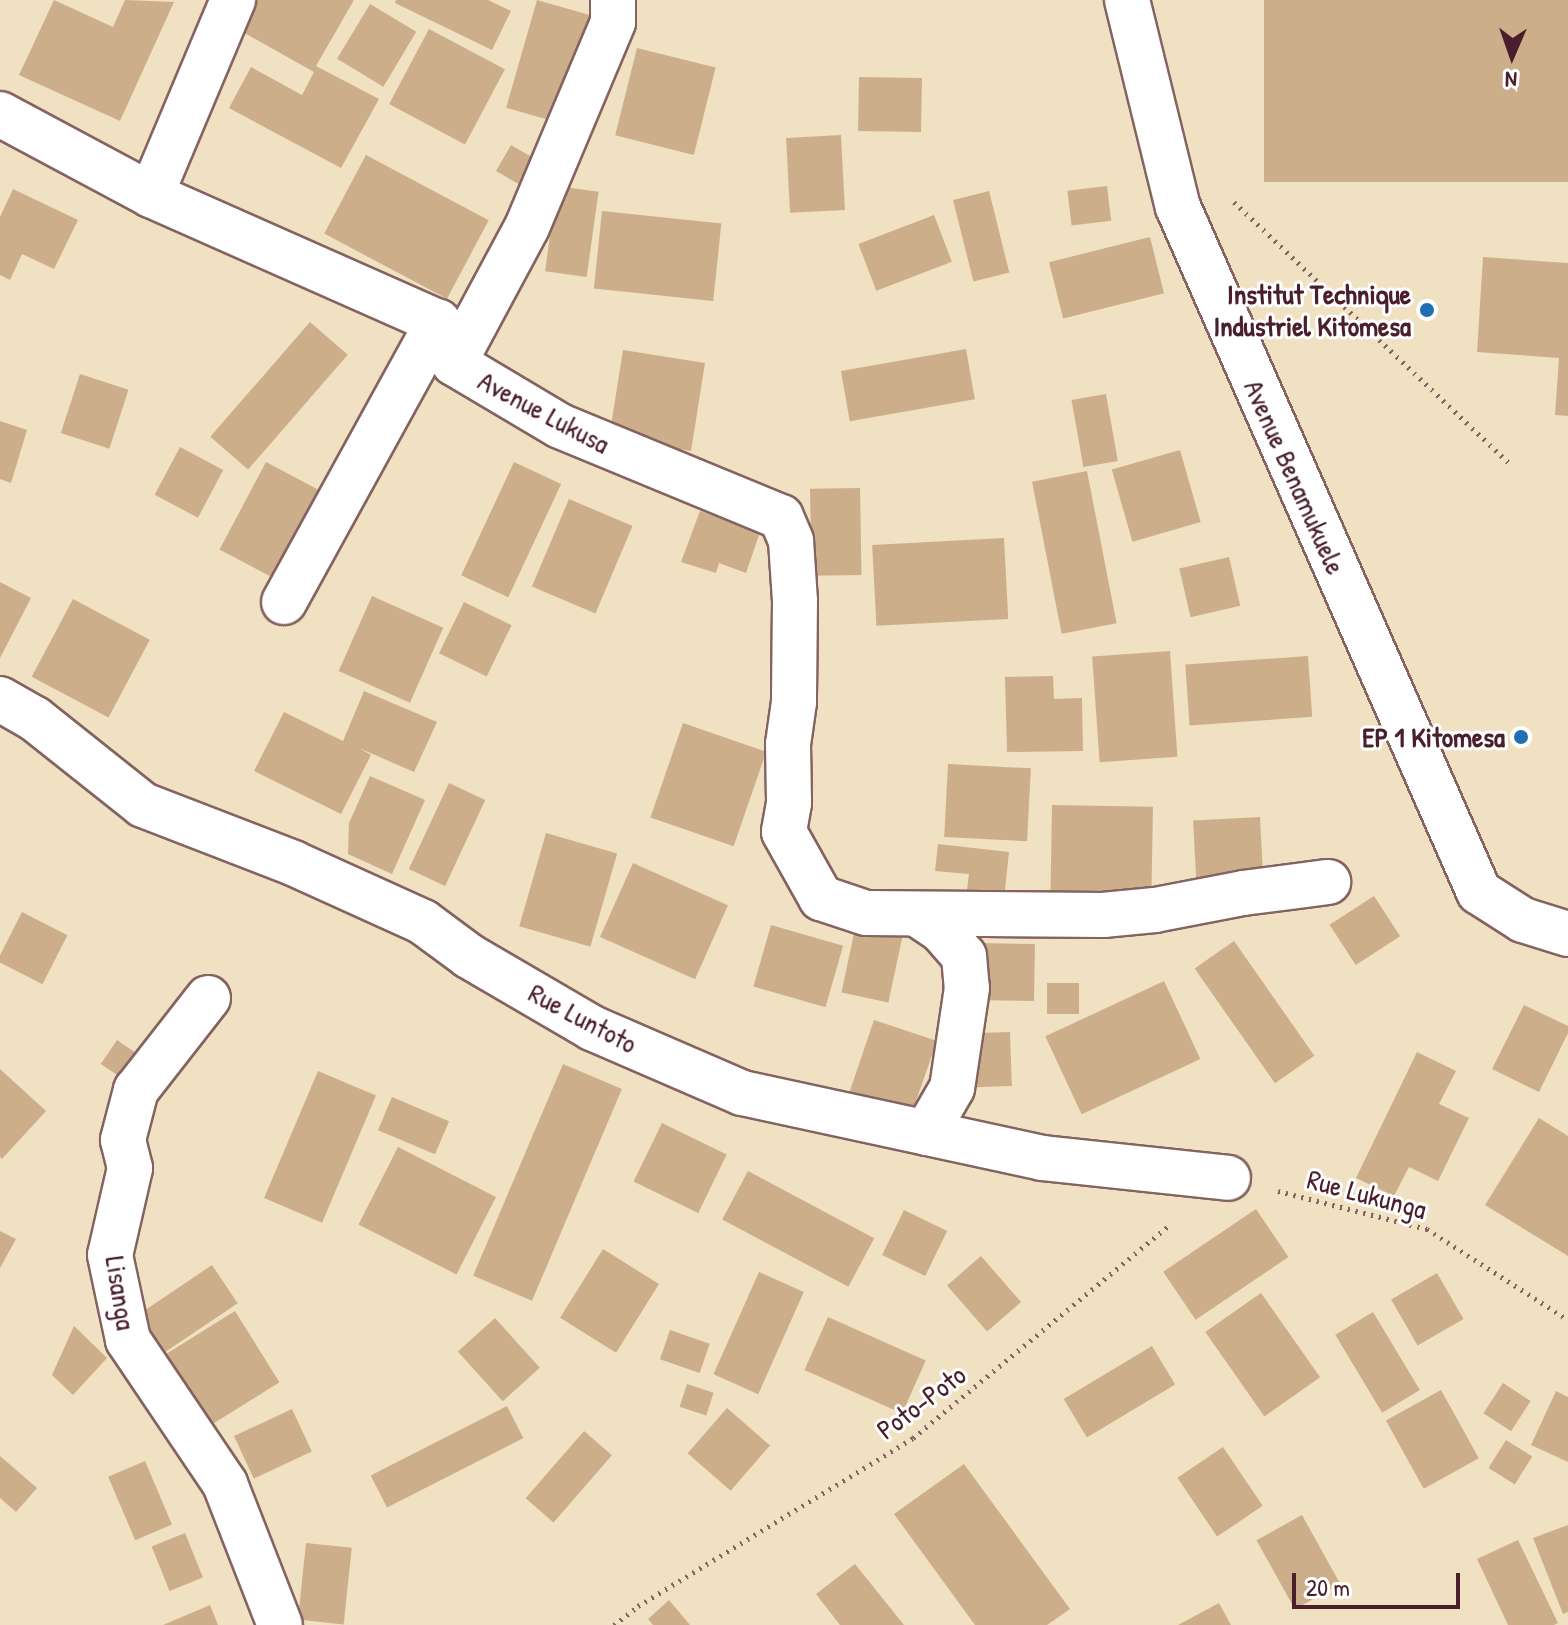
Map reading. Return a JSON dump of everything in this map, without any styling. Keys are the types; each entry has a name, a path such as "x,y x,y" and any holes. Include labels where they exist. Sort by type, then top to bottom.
{"street":[{"path":"151,195 233,0"},
{"path":"454,363 527,227 613,22 613,0"},
{"name":"Avenue Benamukuele","path":"1127,0 1178,207 1479,892 1523,920 1568,934"},
{"path":"0,114 151,195 438,322 284,602"},
{"name":"Avenue Lukusa","path":"438,322 454,363 560,426 781,517 791,541 795,601 794,702 788,744 789,803 784,832 821,898 866,913 920,916"},
{"name":"Rue Luntoto","path":"0,699 35,719 143,805 293,863 423,922 469,956 592,1028 742,1093 1042,1158 1228,1178"},
{"path":"920,916 1103,915 1155,910 1243,893 1328,882"},
{"path":"920,916 942,931 964,956 967,988 952,1088 926,1133"},
{"name":"Lisanga","path":"208,998 136,1090 123,1140 130,1168 110,1255 128,1340 225,1484 280,1625"}],"path":[{"path":"1178,207 1230,198 1509,463"},
{"name":"Rue Lukunga","path":"1228,1178 1427,1229 1568,1320"},
{"name":"Poto-Poto","path":"614,1625 638,1606 913,1438 1228,1178"}],"building":[{"path":"54,0 113,27 125,0 174,2 120,121 19,75"},
{"path":"247,0 354,0 316,66 379,99 341,168 229,108 251,67 302,95 314,72 232,26"},
{"path":"396,0 488,0 511,11 492,50 395,3"},
{"path":"537,0 598,17 567,125 506,108"},
{"path":"1264,0 1568,0 1568,182 1264,182"},
{"path":"370,4 416,32 383,87 337,59"},
{"path":"429,29 505,69 465,144 389,104"},
{"path":"637,48 716,68 694,155 615,135"},
{"path":"859,77 922,78 921,132 858,131"},
{"path":"841,135 845,210 790,213 786,138"},
{"path":"511,145 547,166 532,192 496,171"},
{"path":"366,155 489,220 447,299 324,234"},
{"path":"557,186 599,192 587,277 545,271"},
{"path":"1107,186 1111,221 1072,226 1067,191"},
{"path":"13,189 78,220 54,269 22,254 10,280 0,275 0,217"},
{"path":"989,191 1009,273 973,281 953,200"},
{"path":"602,211 721,224 713,301 594,289"},
{"path":"934,215 952,262 876,291 858,244"},
{"path":"1150,237 1164,293 1063,318 1049,262"},
{"path":"1483,257 1568,263 1568,416 1555,415 1559,358 1477,352"},
{"path":"310,322 348,355 248,470 210,437"},
{"path":"966,349 975,399 850,421 841,371"},
{"path":"623,350 705,363 691,451 609,438"},
{"path":"80,374 129,390 109,449 61,433"},
{"path":"1106,394 1118,461 1083,467 1072,400"},
{"path":"0,421 27,430 11,483 0,479"},
{"path":"180,447 223,470 198,518 155,495"},
{"path":"1180,450 1201,522 1132,542 1112,470"},
{"path":"266,462 321,491 274,579 220,549"},
{"path":"514,462 561,484 508,597 461,575"},
{"path":"1087,471 1117,623 1062,634 1032,482"},
{"path":"860,488 862,575 812,576 810,489"},
{"path":"569,499 633,526 595,613 532,586"},
{"path":"700,511 760,532 746,573 719,563 716,573 681,562"},
{"path":"1004,538 1008,619 876,626 872,545"},
{"path":"1229,557 1240,606 1191,617 1179,568"},
{"path":"0,582 31,598 0,658"},
{"path":"372,596 443,628 410,703 339,671"},
{"path":"73,599 150,640 109,718 32,677"},
{"path":"464,602 512,625 487,676 439,653"},
{"path":"1170,651 1177,757 1100,762 1092,656"},
{"path":"1308,656 1312,717 1190,725 1185,665"},
{"path":"1053,676 1054,699 1082,698 1083,751 1007,752 1005,677"},
{"path":"364,691 437,722 414,772 359,748 371,755 341,814 254,771 284,712 343,741"},
{"path":"683,723 766,752 734,846 650,818"},
{"path":"948,764 1031,768 1027,841 944,837"},
{"path":"370,776 425,800 392,874 348,854 349,823"},
{"path":"449,783 485,800 445,886 409,869"},
{"path":"1052,805 1153,807 1151,899 1050,897"},
{"path":"1260,817 1263,882 1196,885 1193,821"},
{"path":"546,833 617,853 590,947 519,926"},
{"path":"938,844 1009,852 1003,909 965,905 969,874 935,871"},
{"path":"633,863 728,905 695,979 600,937"},
{"path":"1374,896 1400,936 1356,965 1330,925"},
{"path":"22,912 67,935 42,984 0,963 0,955"},
{"path":"856,924 903,934 888,1002 841,992"},
{"path":"771,925 843,946 825,1007 753,987"},
{"path":"1234,941 1314,1056 1275,1083 1195,969"},
{"path":"975,943 1035,944 1034,1001 974,1000"},
{"path":"1164,981 1200,1059 1082,1114 1045,1036"},
{"path":"1047,983 1079,983 1079,1014 1047,1014"},
{"path":"1524,1005 1568,1026 1568,1033 1539,1092 1492,1069"},
{"path":"874,1020 937,1041 910,1118 842,1114"},
{"path":"1010,1032 1012,1086 973,1087 971,1033"},
{"path":"117,1040 144,1058 127,1082 101,1064"},
{"path":"1417,1052 1456,1071 1439,1104 1469,1118 1438,1181 1409,1167 1394,1196 1356,1178"},
{"path":"563,1064 622,1089 532,1301 473,1276"},
{"path":"0,1069 46,1111 2,1159 0,1157"},
{"path":"318,1071 376,1096 322,1223 264,1198"},
{"path":"392,1097 449,1121 435,1154 378,1130"},
{"path":"1539,1118 1568,1136 1568,1256 1485,1205"},
{"path":"662,1123 727,1155 698,1213 634,1181"},
{"path":"398,1147 496,1197 457,1274 359,1225"},
{"path":"748,1171 874,1238 848,1287 722,1220"},
{"path":"1256,1209 1288,1257 1196,1320 1163,1272"},
{"path":"904,1210 947,1231 925,1276 882,1255"},
{"path":"0,1231 16,1239 0,1268"},
{"path":"603,1249 659,1284 616,1353 560,1318"},
{"path":"981,1256 1021,1302 987,1332 947,1286"},
{"path":"212,1265 238,1303 154,1360 128,1321"},
{"path":"759,1272 804,1292 758,1394 713,1374"},
{"path":"1437,1273 1464,1319 1418,1345 1391,1300"},
{"path":"1261,1293 1320,1377 1264,1416 1205,1332"},
{"path":"235,1311 280,1382 199,1433 154,1361"},
{"path":"1373,1312 1420,1390 1382,1413 1335,1335"},
{"path":"828,1317 926,1361 902,1414 804,1370"},
{"path":"495,1318 540,1368 503,1401 458,1351"},
{"path":"74,1326 107,1358 73,1395 52,1375"},
{"path":"670,1330 710,1344 700,1373 660,1359"},
{"path":"1152,1346 1175,1385 1087,1438 1064,1399"},
{"path":"1503,1383 1531,1401 1511,1431 1483,1413"},
{"path":"687,1384 714,1393 706,1415 680,1407"},
{"path":"1441,1390 1479,1458 1424,1489 1386,1421"},
{"path":"1556,1391 1568,1397 1568,1462 1531,1445"},
{"path":"507,1406 523,1438 387,1508 371,1475"},
{"path":"727,1408 770,1445 731,1491 688,1453"},
{"path":"292,1409 312,1452 254,1479 234,1436"},
{"path":"584,1431 612,1455 554,1522 526,1498"},
{"path":"1506,1440 1532,1456 1515,1484 1489,1468"},
{"path":"1223,1447 1263,1506 1217,1537 1177,1478"},
{"path":"0,1456 37,1488 16,1512 0,1498"},
{"path":"145,1461 172,1525 135,1540 108,1477"},
{"path":"964,1464 1070,1609 1047,1625 975,1625 894,1514"},
{"path":"1302,1515 1340,1584 1295,1609 1257,1540"},
{"path":"1568,1525 1568,1612 1563,1614 1533,1538"},
{"path":"185,1533 203,1578 170,1591 152,1546"},
{"path":"1518,1540 1558,1623 1554,1625 1508,1625 1477,1559"},
{"path":"306,1543 352,1548 344,1624 298,1620"},
{"path":"855,1564 904,1625 840,1625 816,1594"},
{"path":"669,1600 690,1625 653,1625 648,1619"},
{"path":"1219,1603 1231,1625 1178,1625"},
{"path":"210,1605 218,1625 163,1625"}],"place":[{"name":"Institut Technique Industriel Kitomesa","path":"1427,310"},
{"name":"EP 1 Kitomesa","path":"1521,737"}]}
